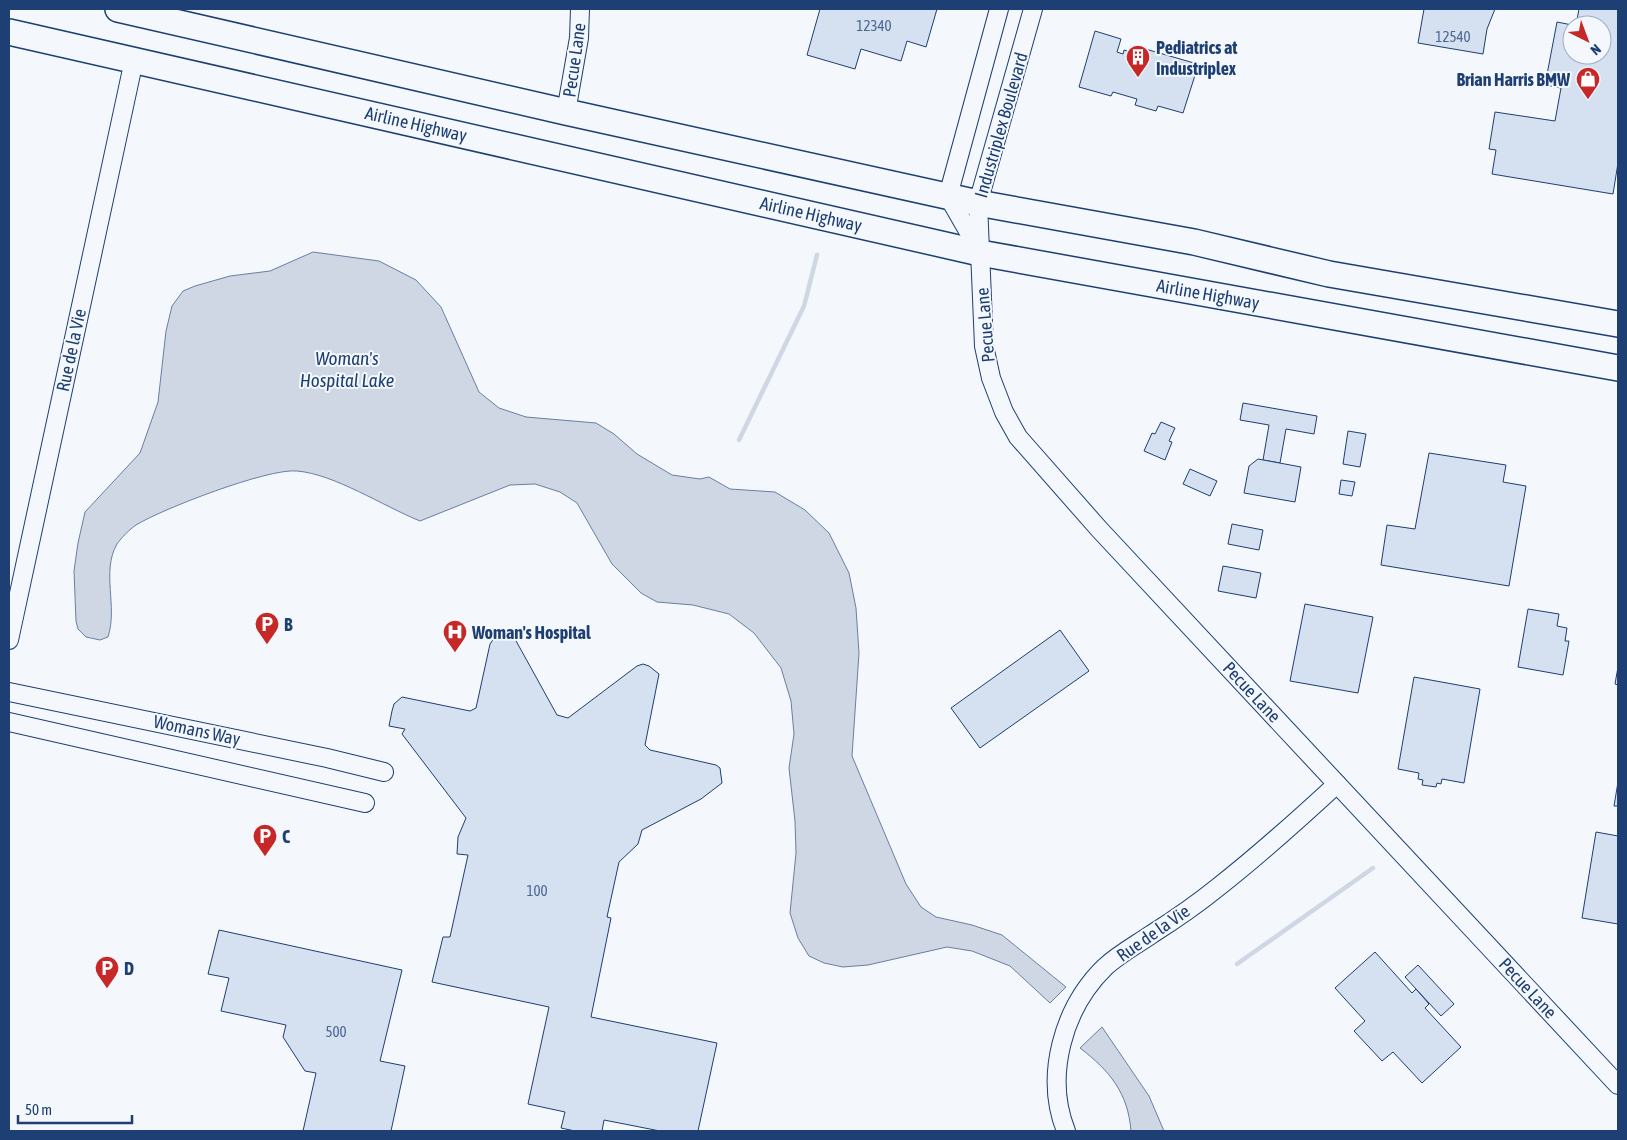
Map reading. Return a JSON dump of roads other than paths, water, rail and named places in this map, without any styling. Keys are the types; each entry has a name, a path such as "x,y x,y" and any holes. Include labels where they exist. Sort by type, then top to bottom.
{"highway":[{"path":"118,9 566,112 978,203 1194,242 1329,274 1618,324"},
{"name":"Airline Highway","path":"9,32 980,253 1618,368"}],"street":[{"name":"Pecue Lane","path":"566,112 580,38 580,9"},
{"name":"Industriplex Boulevard","path":"980,253 948,196 998,9"},
{"name":"Industriplex Boulevard","path":"980,253 978,203 1033,9"},
{"name":"Rue de la Vie","path":"9,640 134,60"},
{"name":"Pecue Lane","path":"980,253 984,346 991,378 1004,412 1018,436 1099,529 1618,1085"},
{"name":"Womans Way","path":"9,692 318,756 384,772"},
{"name":"Womans Way","path":"9,722 365,803"},
{"name":"Rue de la Vie","path":"1066,1131 1057,1090 1059,1056 1074,1009 1095,978 1106,966 1216,888 1337,784"}],"water":[{"name":"Woman's Hospital Lake","path":"313,252 379,261 416,280 441,307 479,392 499,408 526,417 596,423 614,434 637,454 672,475 700,479 709,477 730,489 775,492 805,510 829,533 849,573 856,608 859,653 852,756 906,884 921,907 936,917 972,925 1002,935 1066,987 1050,1003 1010,966 972,951 947,947 868,965 843,967 824,963 809,956 798,938 790,913 796,853 795,821 789,768 794,734 791,701 781,668 754,633 729,614 693,605 657,602 641,593 612,564 577,503 560,492 535,484 510,485 420,521 342,484 311,473 283,472 240,483 168,509 136,525 126,534 117,544 110,566 111,625 108,637 100,640 86,637 78,629 76,621 74,571 85,512 140,453 158,402 166,331 172,306 183,291 195,286 230,276 270,271"},
{"path":"1102,1027 1149,1096 1164,1131 1131,1131 1126,1105 1116,1084 1100,1065 1080,1048"}],"waterway":[{"path":"739,440 804,306 817,255"},
{"path":"1237,964 1373,868"}],"place":[{"name":"Pediatrics at Industriplex","path":"1138,78"},
{"name":"Brian Harris BMW","path":"1588,100"},
{"name":"B","path":"267,645"},
{"name":"Woman's Hospital","path":"455,653"},
{"name":"C","path":"265,857"},
{"name":"D","path":"107,989"}]}
